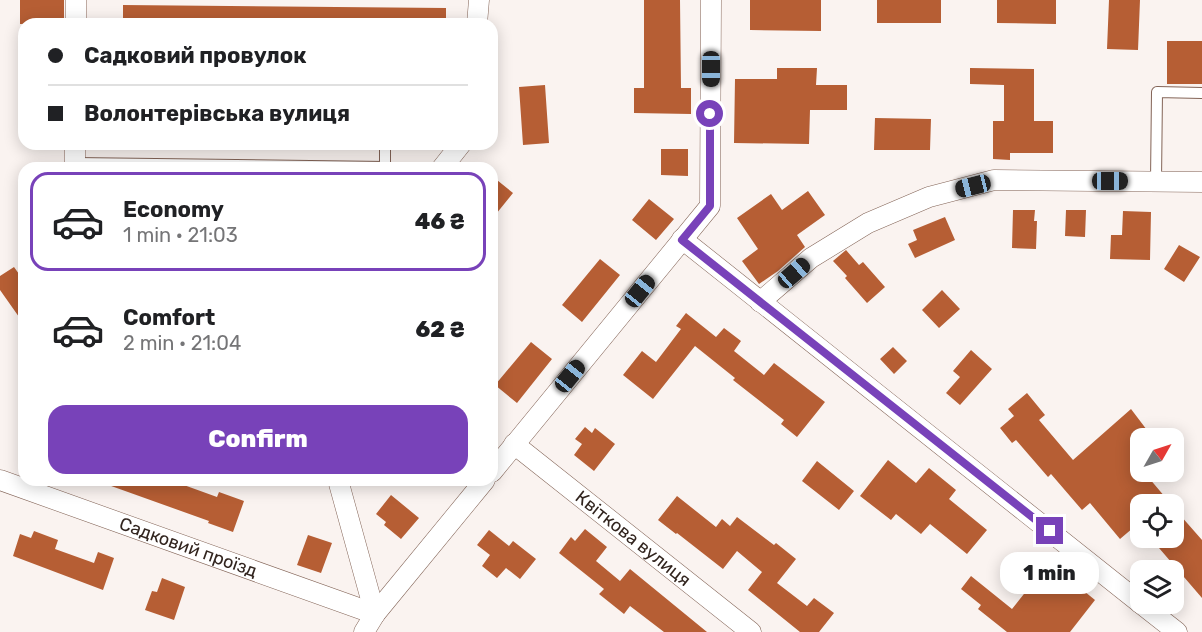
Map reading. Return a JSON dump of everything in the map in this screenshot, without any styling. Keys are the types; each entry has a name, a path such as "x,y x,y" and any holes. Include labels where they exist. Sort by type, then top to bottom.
{"street":[{"path":"76,0 76,18"},
{"path":"478,18 479,0"},
{"path":"498,464 710,206 711,0"},
{"path":"447,162 456,150"},
{"path":"760,302 811,258 868,223 930,197 994,180 1156,181 1200,184"},
{"path":"682,240 1130,595"},
{"name":"Квіткова вулиця","path":"514,444 751,632"},
{"name":"Садковий проїзд","path":"0,480 375,614"},
{"path":"340,486 375,614"},
{"path":"364,632 375,614 480,486"},
{"path":"1154,614 1177,632"}],"lane":[{"path":"1156,181 1157,92 1202,93"},
{"path":"75,158 213,162"}],"building":[{"path":"20,0 64,0 64,18 20,18"},
{"path":"644,0 680,0 681,88 691,88 691,114 634,113 634,88 644,88"},
{"path":"750,0 821,0 821,31 750,30"},
{"path":"877,0 941,0 941,23 877,23"},
{"path":"997,0 1056,0 1056,24 997,23"},
{"path":"1109,0 1140,0 1138,50 1107,49"},
{"path":"123,5 446,8 446,18 123,18"},
{"path":"1167,41 1202,41 1202,84 1167,84"},
{"path":"777,68 817,68 816,85 847,85 847,110 810,110 809,144 734,143 735,79 777,79"},
{"path":"970,68 1034,69 1034,121 1053,121 1053,153 1010,153 1010,160 993,159 993,121 1004,121 1004,85 970,84"},
{"path":"545,85 549,143 523,145 519,87"},
{"path":"875,118 931,119 930,150 874,150"},
{"path":"661,149 688,149 688,176 661,175"},
{"path":"498,181 513,193 498,212"},
{"path":"808,191 825,215 797,235 805,247 759,284 742,261 758,249 737,218 771,194 782,210"},
{"path":"649,199 674,219 656,240 632,220"},
{"path":"1013,210 1035,210 1036,249 1012,248"},
{"path":"1066,210 1086,210 1085,237 1065,236"},
{"path":"1123,211 1151,212 1150,260 1110,259 1111,235 1122,235"},
{"path":"945,217 955,240 915,258 908,244 917,240 913,230"},
{"path":"1179,245 1200,257 1184,282 1164,269"},
{"path":"846,250 859,265 863,262 885,287 867,303 833,261"},
{"path":"600,259 620,275 582,322 562,305"},
{"path":"14,267 18,273 18,316 0,290 0,276"},
{"path":"942,290 960,309 939,328 922,310"},
{"path":"686,313 716,337 724,328 741,341 734,351 764,375 774,363 825,402 797,437 781,424 784,420 733,380 735,378 695,346 653,399 623,375 642,351 656,362 681,329 676,326"},
{"path":"531,342 552,359 517,403 498,387 498,381"},
{"path":"893,347 907,361 894,374 880,359"},
{"path":"971,350 992,369 960,405 946,393 960,377 953,371"},
{"path":"1027,393 1045,415 1039,420 1073,460 1131,409 1145,428 1130,428 1130,482 1152,482 1163,494 1130,494 1130,530 1120,539 1090,503 1082,510 1051,474 1048,477 1016,440 1012,443 1000,428 1014,416 1008,409"},
{"path":"585,427 592,433 595,428 615,444 594,471 574,455 582,444 575,439"},
{"path":"888,460 916,483 929,468 956,490 949,499 987,530 967,554 930,524 921,534 896,514 891,520 860,496"},
{"path":"817,461 854,491 839,510 802,481"},
{"path":"111,486 187,486 217,497 219,492 244,501 233,532 208,523 209,521"},
{"path":"391,495 419,518 401,539 384,525 386,522 376,514"},
{"path":"677,496 716,527 722,519 730,526 737,517 796,559 777,583 807,606 814,598 834,613 819,632 800,632 748,590 762,572 737,551 723,569 658,520"},
{"path":"1184,520 1202,540 1202,598 1184,577 1184,560 1169,560 1159,548 1184,548"},
{"path":"585,529 607,547 596,561 620,581 630,569 707,632 664,632 630,606 624,614 599,594 604,589 559,553 571,537 575,541"},
{"path":"489,530 509,546 513,541 536,559 520,579 506,568 497,578 482,566 490,555 477,545"},
{"path":"34,531 58,540 55,549 94,563 98,552 114,558 103,590 13,556 20,534 31,538"},
{"path":"308,535 332,543 321,573 297,565"},
{"path":"1050,561 1095,600 1070,632 1007,632 978,609 981,605 961,589 971,576 1012,609"},
{"path":"162,578 185,587 174,620 145,610 152,591 157,592"}],"route":[{"path":"710,114 710,206 682,240 1050,531"}]}
